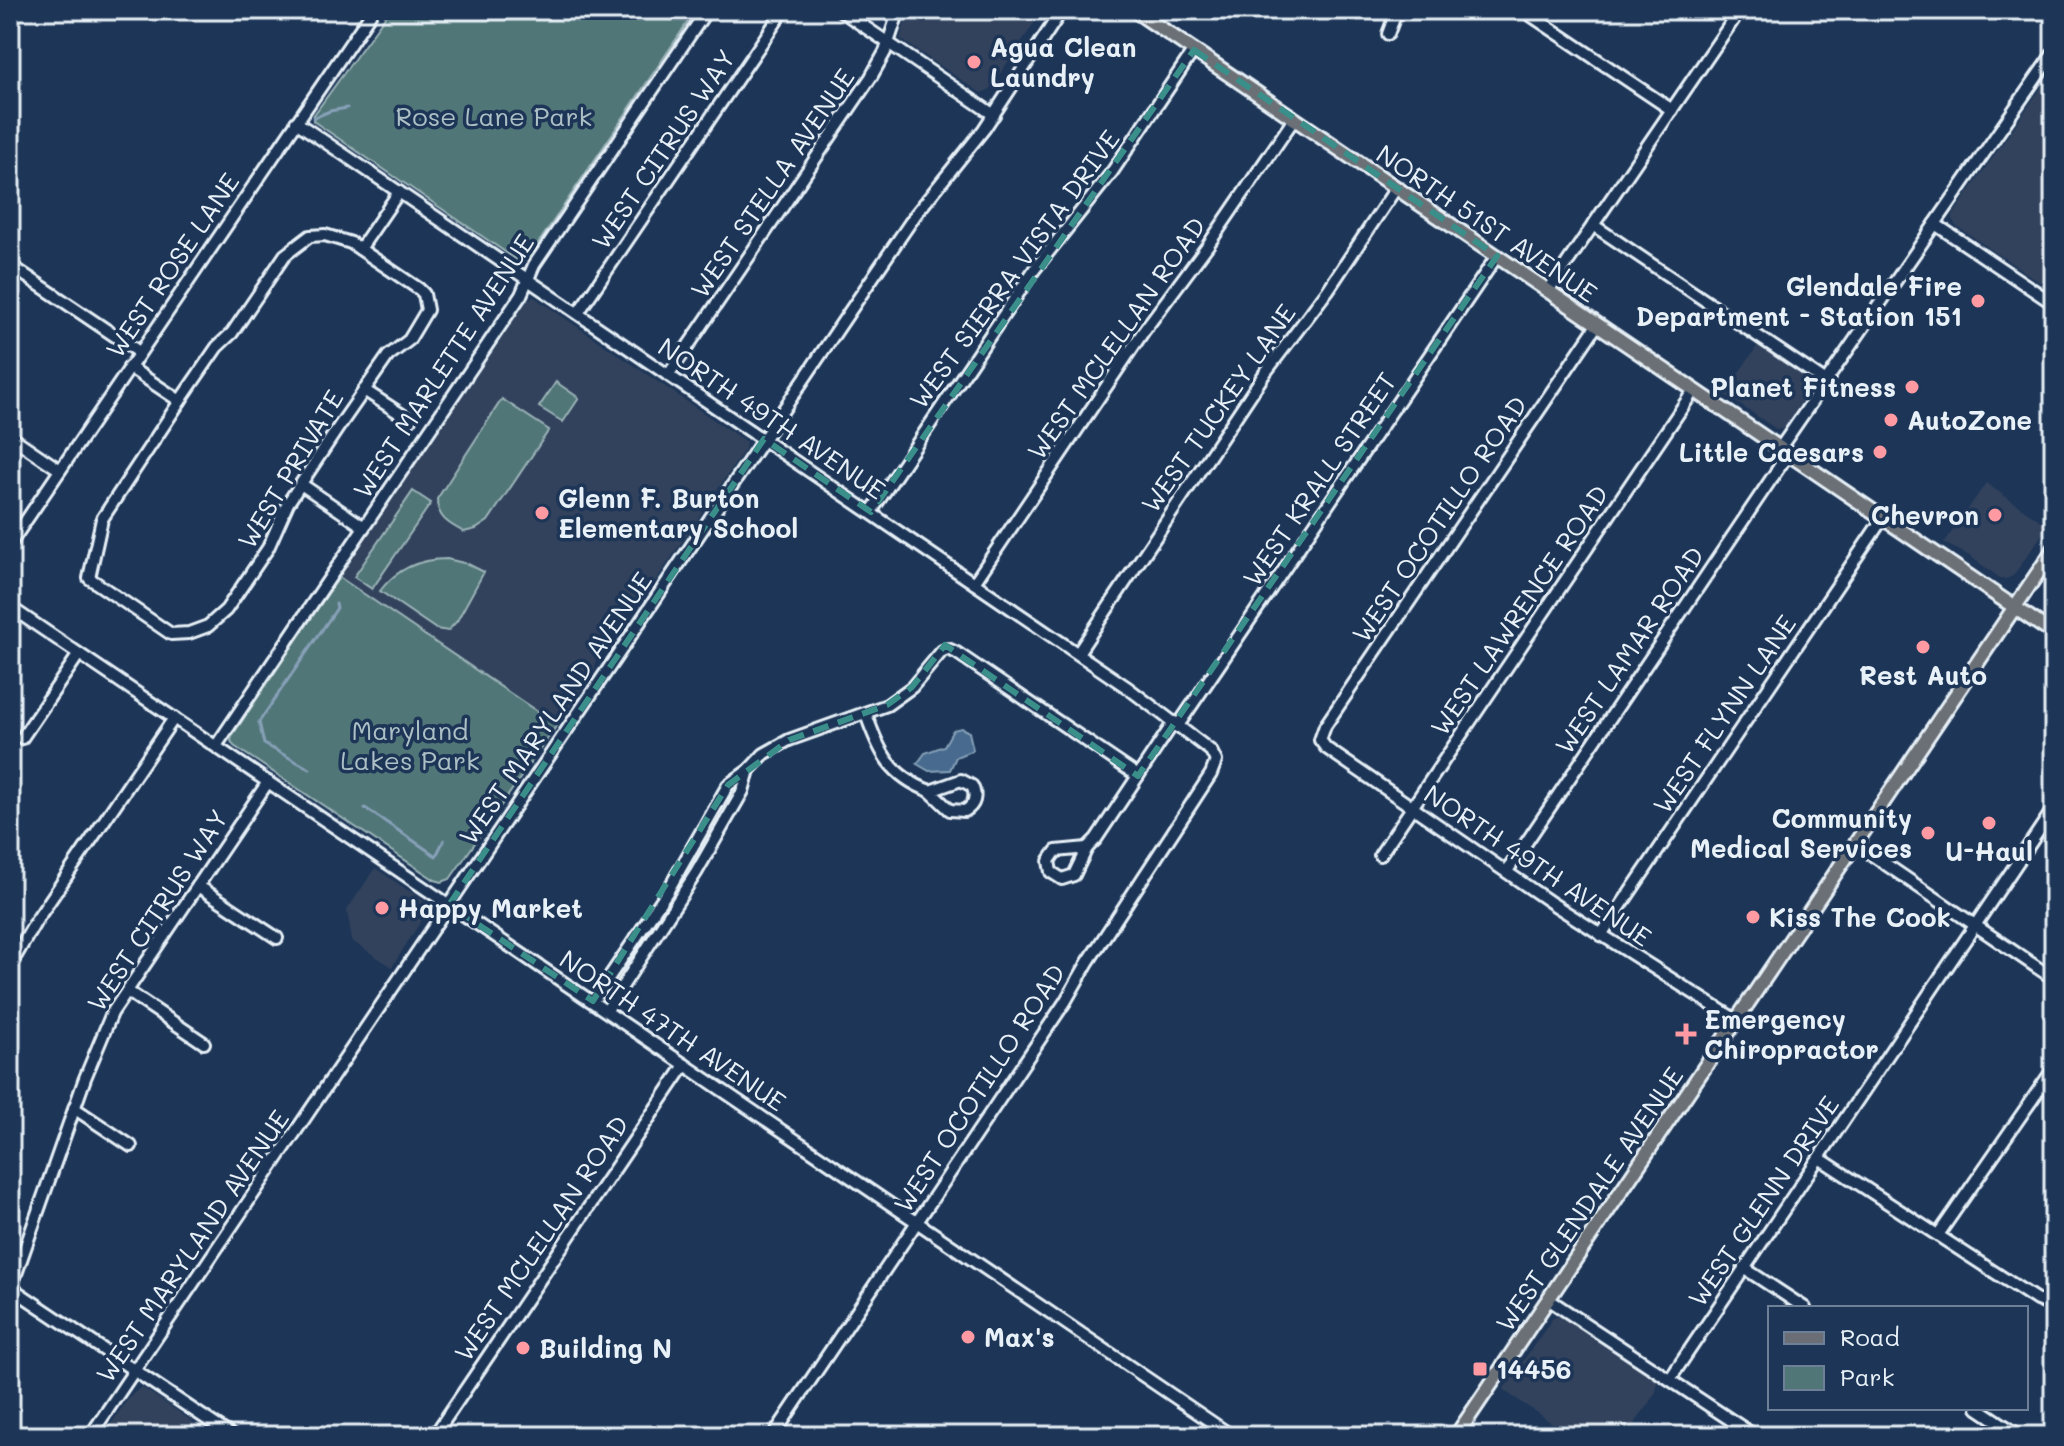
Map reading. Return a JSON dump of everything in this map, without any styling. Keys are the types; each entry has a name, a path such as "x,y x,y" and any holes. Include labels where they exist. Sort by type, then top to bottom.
{"main road":[{"name":"NORTH 51ST AVENUE","path":"1134,10 2054,634"},
{"name":"WEST GLENDALE AVENUE","path":"1456,1436 2054,549"}],"street":[{"name":"WEST MARLETTE AVENUE","path":"216,746 707,10"},
{"name":"WEST CITRUS WAY","path":"578,313 784,10"},
{"path":"840,10 994,115"},
{"name":"WEST STELLA AVENUE","path":"669,374 871,77 899,10"},
{"name":"WEST MARYLAND AVENUE","path":"90,1436 916,214 994,115 1062,10"},
{"path":"1388,34 1397,10"},
{"path":"1523,10 1672,110"},
{"path":"1548,291 1740,10"},
{"name":"WEST ROSE LANE","path":"10,544 371,13"},
{"name":"WEST SIERRA VISTA DRIVE","path":"871,512 1034,270 1112,172 1194,50"},
{"name":"WEST LAMAR ROAD","path":"1507,871 1784,451 1826,382 2054,52"},
{"name":"WEST MCLELLAN ROAD","path":"974,583 1143,332 1208,245 1294,119"},
{"name":"NORTH 49TH AVENUE","path":"296,122 1078,653 1211,751 1216,761"},
{"name":"WEST TUCKEY LANE","path":"1078,653 1265,373 1328,290 1396,188"},
{"path":"129,367 180,401 217,347 232,333 285,255 310,236 333,236 360,249 399,192"},
{"path":"1935,224 2054,304"},
{"path":"1593,225 1826,382"},
{"name":"WEST PRIVATE","path":"180,401 107,509 89,578 171,634 189,633 208,626 221,616 268,548 288,503 364,390 388,356 409,340 425,316 427,303 419,289 360,249"},
{"name":"WEST KRALL STREET","path":"1087,848 1497,256"},
{"path":"10,265 139,352"},
{"name":"WEST OCOTILLO ROAD","path":"1320,740 1334,713 1597,325"},
{"path":"364,390 410,420"},
{"name":"WEST LAWRENCE ROAD","path":"1380,855 1694,390"},
{"path":"10,436 60,470"},
{"path":"301,484 364,527"},
{"name":"WEST FLYNN LANE","path":"1601,935 1883,518"},
{"name":"NORTH 47TH AVENUE","path":"10,607 1232,1436"},
{"path":"593,1001 667,892 728,785 764,754 789,740 887,705 906,693 937,655 948,649 1138,776"},
{"path":"22,738 79,654"},
{"path":"866,714 877,745 893,768 906,780 930,791"},
{"path":"10,966 13,952 174,718"},
{"name":"NORTH 49TH AVENUE","path":"1320,740 1326,748 1601,935 1736,1020"},
{"name":"WEST OCOTILLO ROAD","path":"773,1436 1065,1002 1211,774 1216,761"},
{"path":"607,1010 702,863 743,791 749,770"},
{"name":"WEST CITRUS WAY","path":"10,1288 74,1108 112,1013 268,782"},
{"name":"WEST GLENN DRIVE","path":"1670,1379 2054,808"},
{"path":"1856,844 2054,979"},
{"path":"198,886 277,938"},
{"path":"127,991 204,1043"},
{"name":"WEST MCLELLAN ROAD","path":"434,1436 685,1065"},
{"path":"1938,1235 2054,1068"},
{"path":"74,1108 131,1146"},
{"path":"1819,1158 2037,1300 2054,1307"},
{"path":"1744,1268 1802,1306"},
{"path":"10,1288 232,1436"},
{"path":"1548,1299 1755,1436"},
{"path":"1981,1410 2020,1436"}],"highlighted area":[{"path":"1194,50 1497,256 1138,776 945,645 912,687 887,705 789,740 728,785 593,1001 449,905 764,439 871,512"}],"shaded area":[{"path":"909,10 1043,10 989,90 981,93 900,39"},
{"path":"2054,69 2054,292 1955,225 1953,215"},
{"name":"Glenn F. Burton Elementary School","path":"534,297 746,442 745,449 646,595 637,600 596,661 595,670 557,725 339,577 528,300"},
{"path":"1758,345 1810,382 1810,388 1783,429 1776,429 1724,394"},
{"path":"1986,483 2048,526 2013,576 2006,579 1944,543"},
{"path":"961,728 969,732 973,750 956,757 950,770 929,771 917,764 925,753 944,746 953,730"},
{"path":"375,868 424,901 428,910 392,967 352,941 347,910"},
{"path":"1560,1316 1658,1381 1656,1392 1627,1436 1571,1436 1503,1390 1553,1318"},
{"path":"140,1388 214,1436 103,1436 129,1397"}],"green space":[{"name":"Rose Lane Park","path":"380,10 696,10 524,261 517,260 313,121 313,116 386,15"},
{"path":"556,382 579,398 563,422 539,407"},
{"path":"502,399 549,430 488,521 464,532 442,516 437,499"},
{"path":"413,491 431,503 372,589 354,577"},
{"path":"447,559 484,572 457,621 448,631 436,629 380,591 394,576 410,566"},
{"name":"Maryland Lakes Park","path":"339,577 557,725 450,879 442,882 234,746 231,741"}],"waterway":[{"path":"313,118 347,108"},
{"path":"310,769 264,744 259,722 337,608 336,604"},
{"path":"365,808 436,856 444,840"}],"place":[{"name":"Agua Clean Laundry","path":"974,62"},
{"name":"Glendale Fire Department - Station 151","path":"1978,301"},
{"name":"Planet Fitness","path":"1912,387"},
{"name":"AutoZone","path":"1891,420"},
{"name":"Little Caesars","path":"1880,452"},
{"name":"Glenn F. Burton Elementary School","path":"542,513"},
{"name":"Chevron","path":"1995,515"},
{"name":"Rest Auto","path":"1923,647"},
{"name":"U-Haul","path":"1989,823"},
{"name":"Community Medical Services","path":"1928,833"},
{"name":"Happy Market","path":"382,908"},
{"name":"Kiss The Cook","path":"1753,917"},
{"name":"Emergency Chiropractor","path":"1686,1034"},
{"name":"Max's","path":"968,1337"},
{"name":"Building N","path":"523,1348"},
{"name":"14456","path":"1480,1369"}]}
